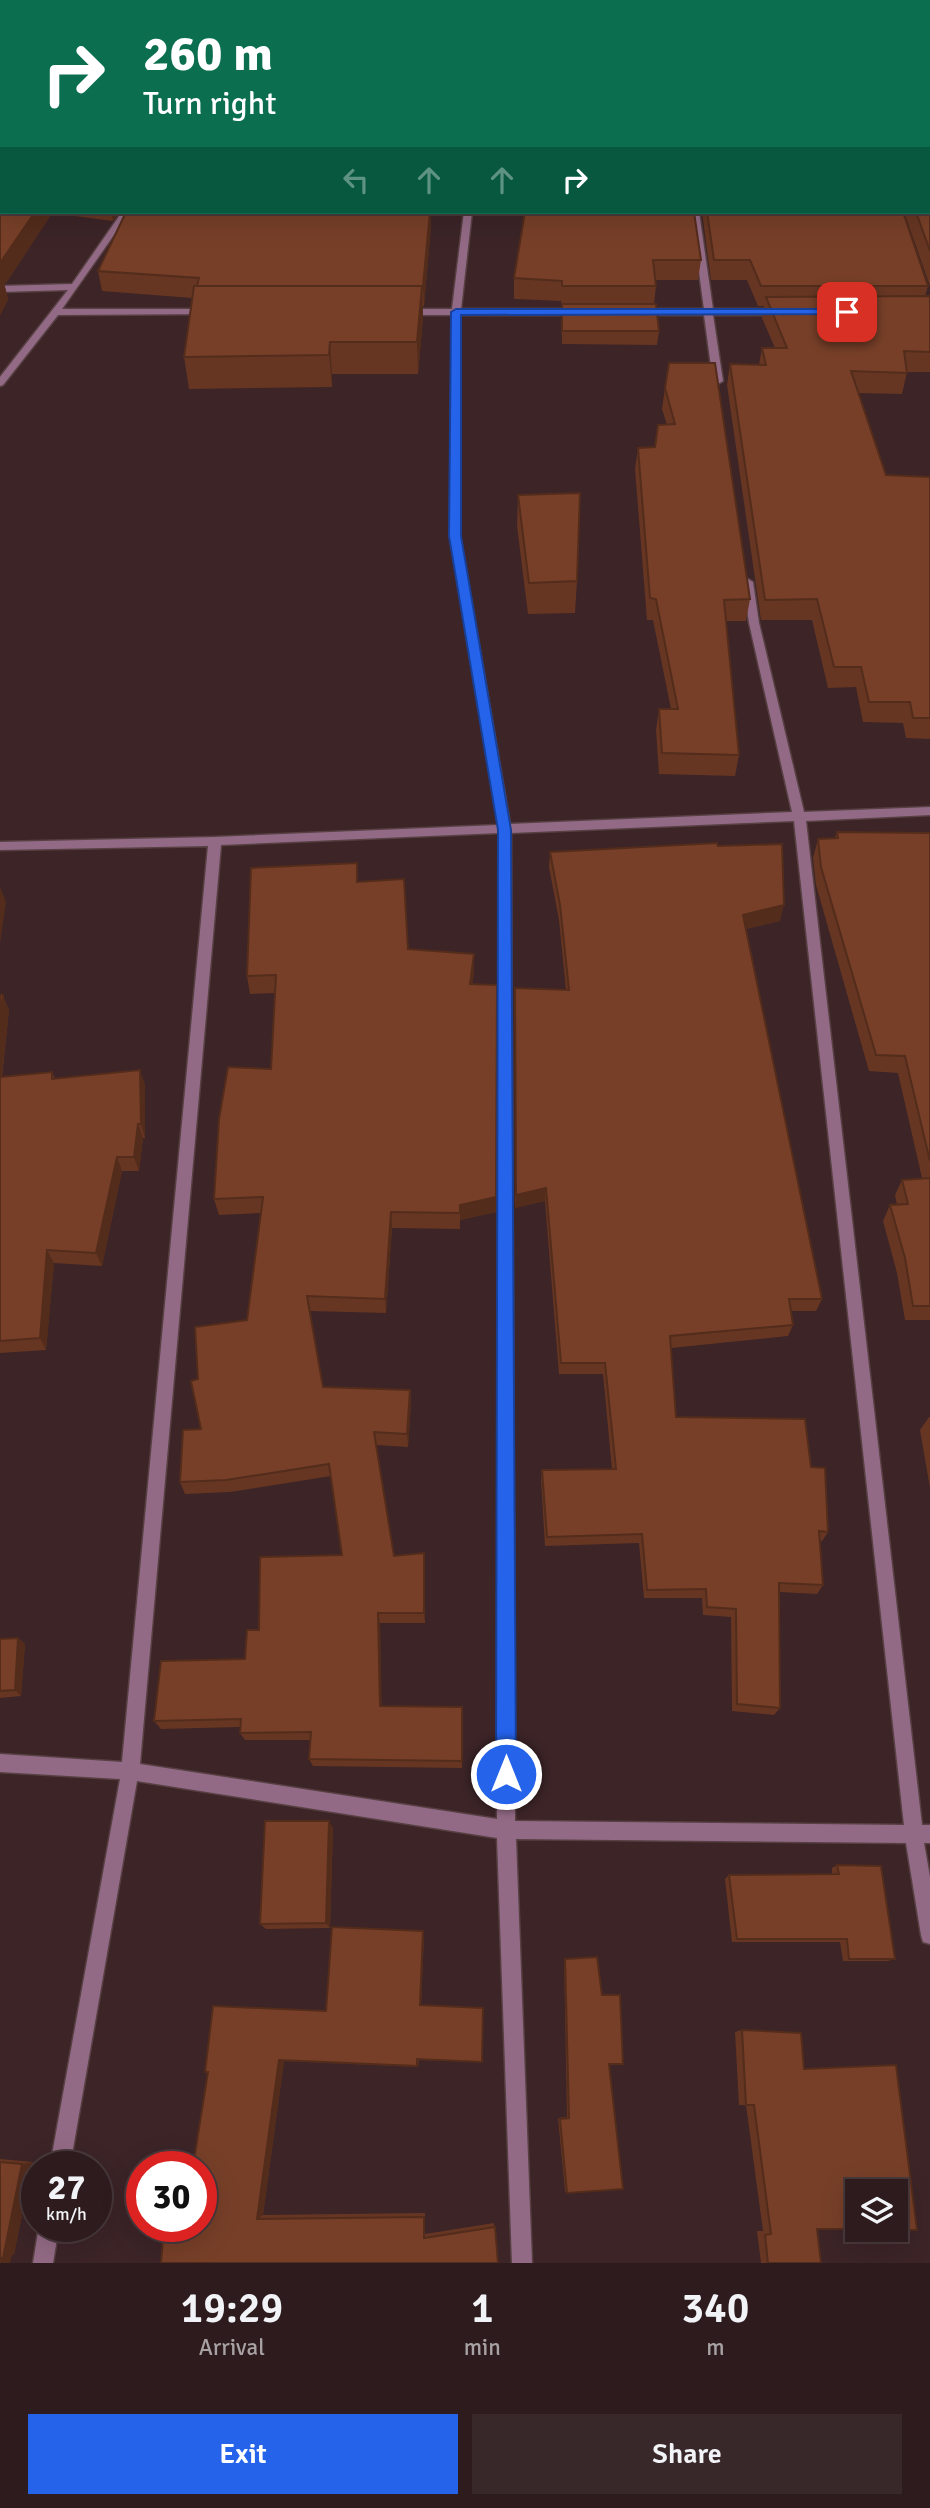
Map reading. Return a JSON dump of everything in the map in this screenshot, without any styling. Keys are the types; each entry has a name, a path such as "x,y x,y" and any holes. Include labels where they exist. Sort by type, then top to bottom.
{"street":[{"path":"0,383 75,286 125,214"},
{"path":"468,214 456,312 455,536 505,830 506,1830 522,2263"},
{"path":"695,214 720,393"},
{"path":"0,289 75,286"},
{"path":"55,312 221,312"},
{"path":"401,312 596,312"},
{"path":"624,312 791,312"},
{"path":"746,569 754,623 799,815 922,1835 930,1935"},
{"path":"0,846 215,841 930,811"},
{"path":"63,2151 130,1771 215,841"},
{"path":"0,1763 130,1771 506,1830 922,1835"},
{"path":"43,2263 46,2242"}],"building":[{"path":"0,214 34,214 0,263"},
{"path":"125,214 430,214 423,286 197,286 199,278 98,271"},
{"path":"525,214 694,214 701,260 653,260 656,286 562,286 562,281 514,278"},
{"path":"707,214 904,214 928,286 761,286 750,260 714,260"},
{"path":"917,214 930,214 930,251"},
{"path":"194,286 422,286 417,342 330,342 329,355 184,357"},
{"path":"930,296 930,352 904,351 907,373 851,371 886,475 930,477 930,718 913,718 910,702 869,702 861,667 834,667 817,599 765,600 730,364 766,365 762,348 787,348 766,297"},
{"path":"562,304 656,304 659,331 562,331"},
{"path":"669,363 715,363 750,599 724,600 739,755 662,753 659,709 678,709 656,599 650,598 638,448 655,447 658,425 675,424 665,388"},
{"path":"580,493 577,581 529,583 518,495"},
{"path":"837,832 930,833 930,1161 905,1056 876,1055 821,867 818,839 838,838"},
{"path":"717,843 718,846 782,844 784,905 743,915 822,1299 789,1299 793,1325 670,1336 676,1417 805,1419 811,1467 825,1468 828,1532 819,1531 823,1585 779,1583 780,1708 737,1704 736,1609 707,1607 706,1589 647,1590 642,1534 547,1537 542,1470 616,1469 605,1363 561,1363 546,1188 516,1195 515,988 569,990 560,905 550,852"},
{"path":"357,863 357,882 404,879 408,949 474,954 470,984 497,985 496,1197 460,1205 460,1213 391,1212 385,1299 307,1296 323,1387 410,1390 407,1434 374,1432 394,1556 424,1553 424,1613 378,1613 380,1706 462,1707 462,1761 309,1759 311,1732 240,1733 241,1719 154,1721 161,1661 245,1659 247,1630 259,1630 260,1557 342,1555 329,1464 226,1480 180,1482 183,1430 201,1429 191,1381 198,1379 195,1327 247,1320 263,1197 214,1199 219,1119 228,1067 271,1069 276,975 247,976 251,868"},
{"path":"0,995 3,995 0,1019"},
{"path":"140,1070 141,1124 138,1124 134,1157 117,1157 96,1253 47,1250 40,1338 0,1341 0,1077 52,1072 52,1079"},
{"path":"930,1178 930,1306 913,1306 905,1258 890,1205 908,1204 902,1180"},
{"path":"18,1638 15,1690 0,1691 0,1639"},
{"path":"265,1821 329,1821 326,1923 260,1924"},
{"path":"837,1865 881,1866 895,1959 849,1959 847,1939 737,1939 729,1875 839,1874"},
{"path":"332,1927 423,1931 420,2005 483,2008 482,2062 417,2059 417,2066 279,2060 257,2219 424,2217 424,2238 495,2227 498,2263 161,2263 163,2242 217,2242 217,2151 195,2151 208,2072 205,2072 213,2006 326,2011"},
{"path":"597,1957 602,1995 620,1995 623,2064 609,2064 623,2189 567,2193 560,2119 569,2118 565,1959"},
{"path":"742,2030 801,2033 804,2069 896,2065 917,2230 908,2230 908,2179 845,2179 845,2229 817,2229 821,2263 768,2263 765,2235 771,2234 754,2105 746,2105"},
{"path":"0,2162 21,2164 3,2258 0,2260"}],"route":[{"path":"506,1774 505,830 455,536 456,312 847,312"}]}
